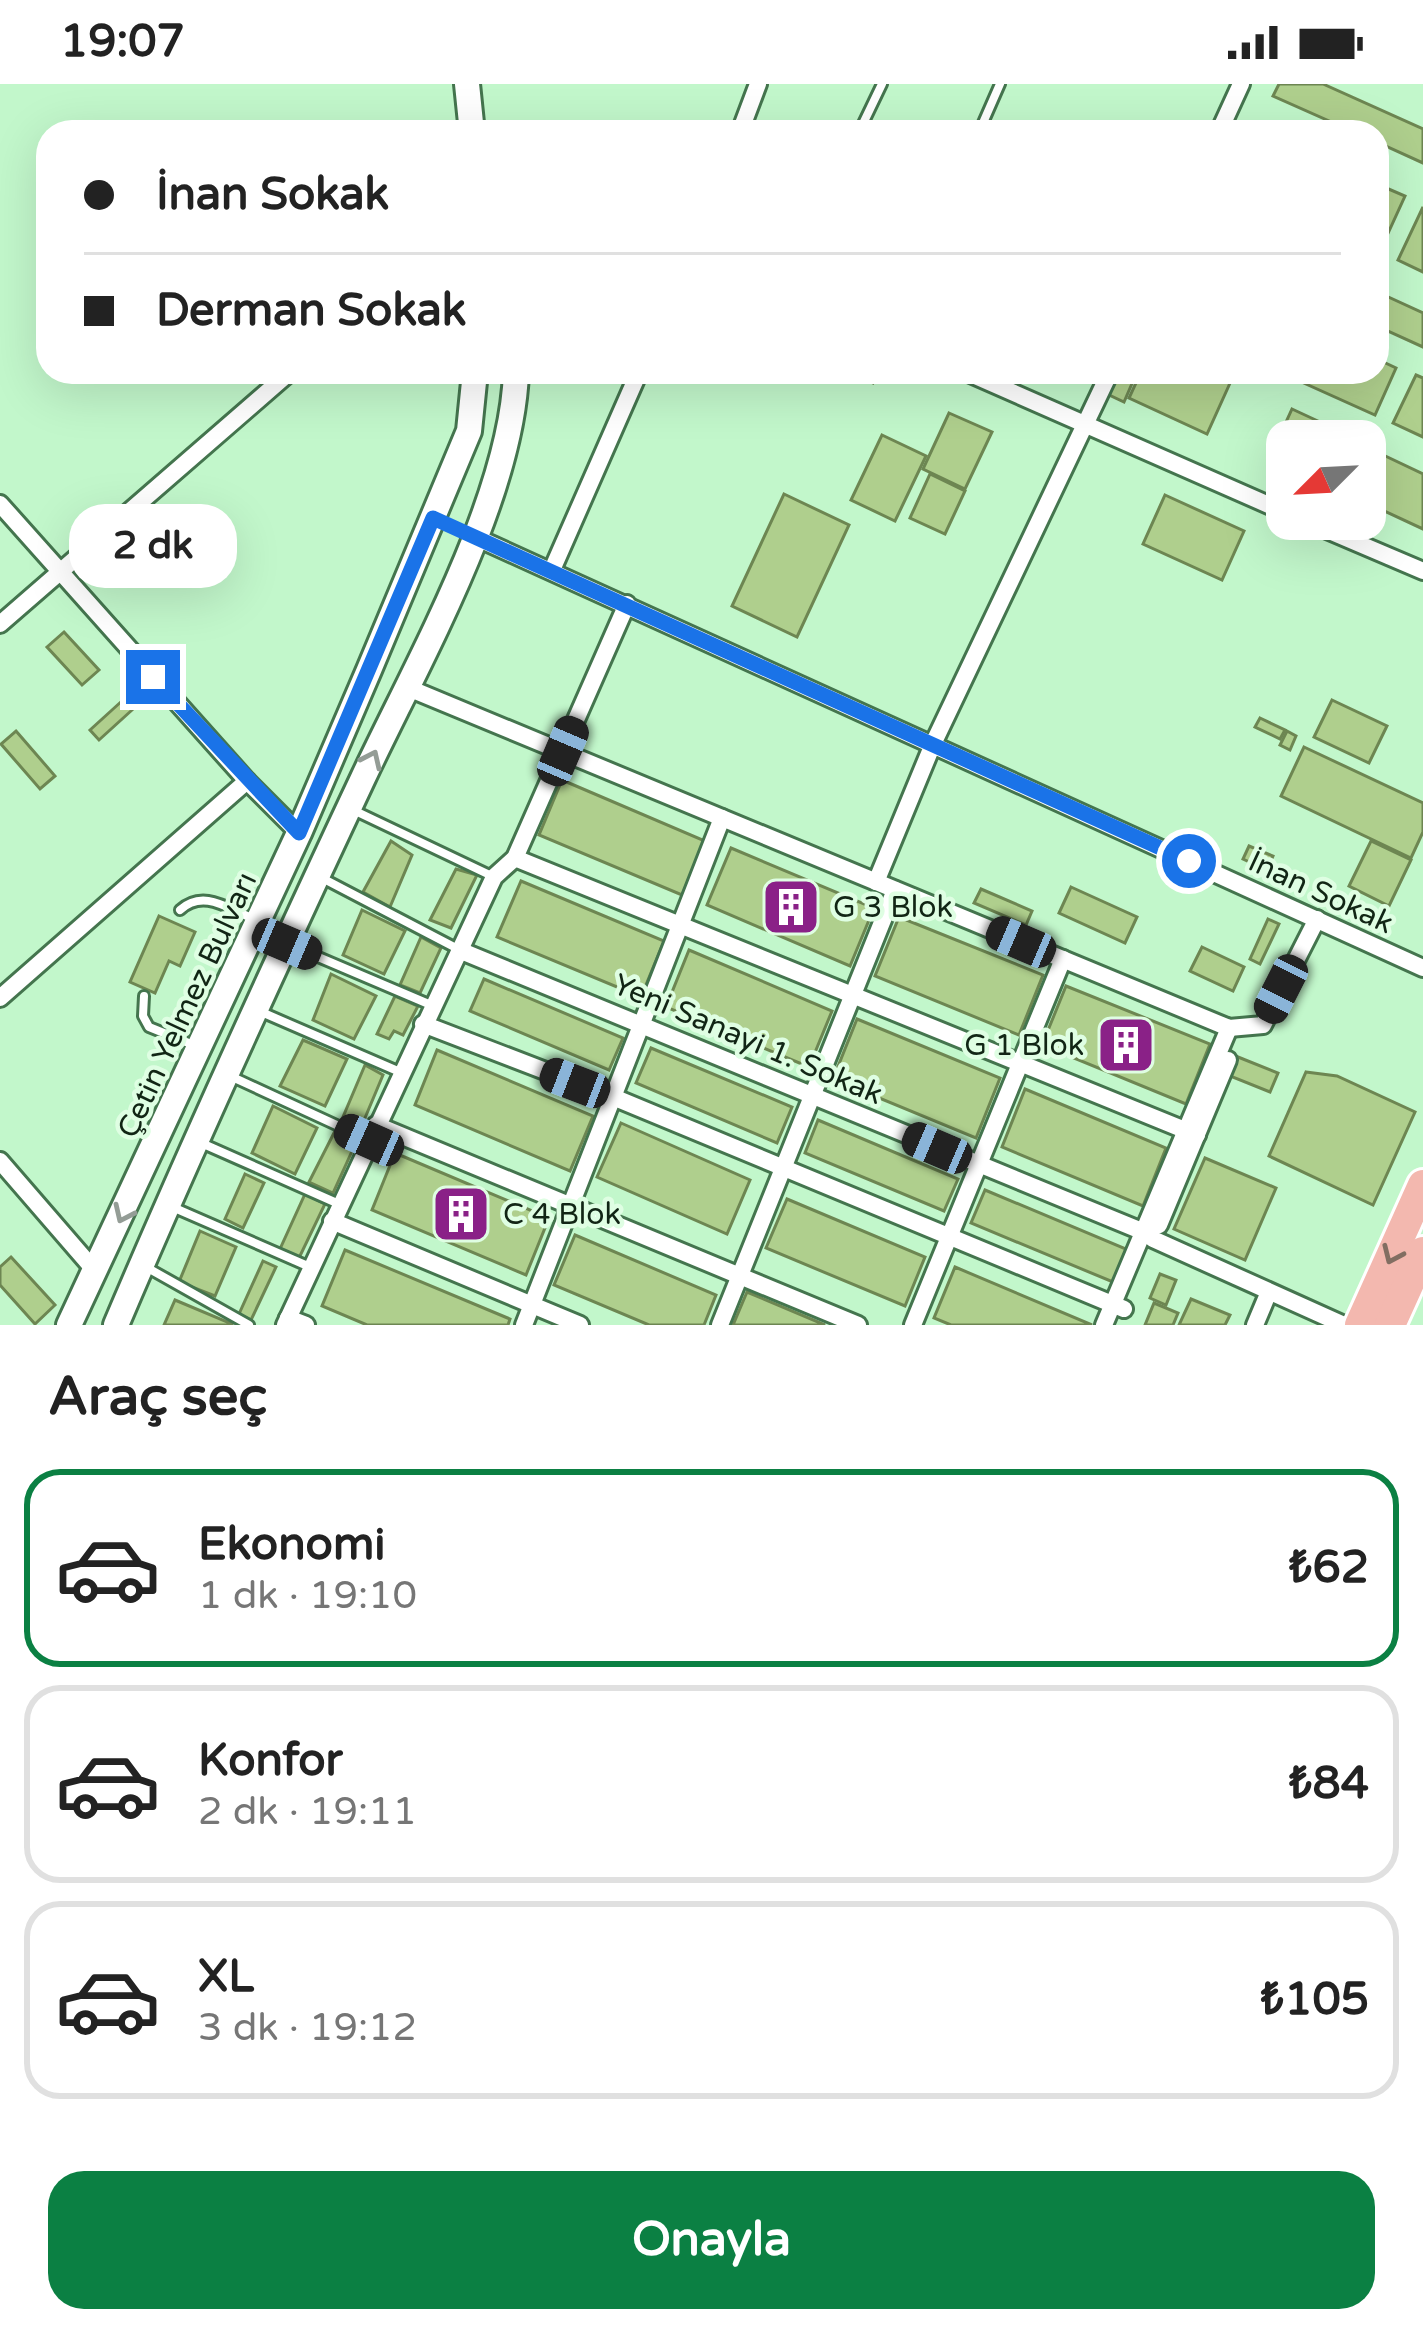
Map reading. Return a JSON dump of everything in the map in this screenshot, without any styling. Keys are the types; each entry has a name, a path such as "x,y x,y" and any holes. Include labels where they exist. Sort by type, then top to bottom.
{"highway":[{"path":"1360,1325 1423,1185"},
{"path":"1390,1325 1423,1252"}],"street":[{"path":"467,84 472,120"},
{"path":"744,120 758,84"},
{"path":"1224,120 1240,84"},
{"path":"0,624 276,384"},
{"name":"Çetin Yelmez Bulvarı","path":"69,1325 299,833 469,431 474,384"},
{"path":"122,1321 196,1141 475,537 507,435 514,384"},
{"path":"552,570 634,384"},
{"path":"992,384 1266,504"},
{"path":"876,882 933,744 1105,384"},
{"path":"0,504 247,781 299,833 328,852"},
{"path":"433,518 475,537"},
{"name":"İnan Sokak","path":"475,537 1423,968"},
{"path":"1350,540 1423,571"},
{"path":"306,1325 287,1321 494,877 515,858 627,604"},
{"path":"406,687 1234,1027 1263,1024 1317,919"},
{"path":"0,998 247,781"},
{"path":"524,1325 722,818"},
{"path":"515,858 1191,1133"},
{"path":"720,1325 896,890"},
{"name":"Yeni Sanayi 1. Sokak","path":"459,950 1148,1236 1344,1325"},
{"path":"913,1325 1063,959"},
{"path":"423,1024 613,1097 1118,1312"},
{"path":"1104,1325 1118,1312 1234,1027"},
{"path":"373,1132 571,1204 858,1325"},
{"path":"0,1161 96,1272 122,1321"},
{"path":"336,1213 580,1325"},
{"path":"1255,1325 1268,1294"}],"lane":[{"path":"865,120 882,84"},
{"path":"984,120 1000,84"},
{"path":"349,808 494,877"},
{"path":"317,876 459,950"},
{"path":"180,910 202,898 259,921"},
{"path":"287,944 432,1006"},
{"path":"144,996 143,1016 149,1027 200,1048"},
{"path":"256,1010 400,1072"},
{"path":"227,1075 373,1132"},
{"path":"196,1141 336,1213"},
{"path":"168,1205 311,1268"},
{"path":"143,1265 249,1325"}],"building":[{"path":"1279,84 1323,84 1423,129 1423,163 1389,147 1389,120 1327,120 1273,96"},
{"path":"1389,189 1405,196 1389,231"},
{"path":"1423,207 1423,272 1398,260"},
{"path":"1389,297 1423,313 1423,347 1389,331"},
{"path":"1416,375 1423,378 1423,437 1393,423"},
{"path":"1109,384 1132,384 1124,402 1105,393"},
{"path":"1135,384 1230,384 1207,434 1129,398"},
{"path":"1306,384 1389,384 1375,415"},
{"path":"1292,409 1316,420 1287,420"},
{"path":"949,413 992,432 965,489 923,469"},
{"path":"882,435 926,456 895,521 851,500"},
{"path":"1386,456 1423,474 1423,529 1386,512"},
{"path":"930,474 965,491 945,534 910,518"},
{"path":"784,494 849,525 797,637 732,606"},
{"path":"1165,495 1244,531 1222,580 1143,544"},
{"path":"64,632 99,670 82,685 47,647"},
{"path":"123,700 132,710 99,740 90,730"},
{"path":"1332,700 1387,726 1369,763 1314,737"},
{"path":"1260,718 1285,730 1280,739 1255,727"},
{"path":"16,731 55,776 40,789 1,744"},
{"path":"1287,731 1296,736 1290,750 1280,745"},
{"path":"1304,747 1423,803 1423,832 1411,858 1281,796"},
{"path":"562,780 705,841 682,895 539,835"},
{"path":"391,841 412,855 390,907 363,892"},
{"path":"1371,841 1411,860 1389,906 1349,886"},
{"path":"1249,846 1273,856 1267,870 1243,859"},
{"name":"G 3 Blok","path":"731,848 874,908 850,966 707,905"},
{"path":"456,869 477,875 451,928 430,920"},
{"path":"521,881 664,941 641,997 497,937"},
{"path":"1071,887 1137,917 1125,943 1059,913"},
{"path":"981,889 1032,911 1026,925 974,903"},
{"path":"362,910 405,931 384,974 343,955"},
{"path":"159,916 195,932 180,966 169,961 155,993 130,982"},
{"path":"899,917 1043,975 1019,1035 875,976"},
{"path":"1268,919 1279,924 1260,964 1250,959"},
{"path":"421,937 441,948 420,993 400,985"},
{"path":"1202,947 1244,967 1233,991 1190,971"},
{"path":"689,950 832,1011 809,1067 666,1007"},
{"path":"331,974 376,996 354,1039 313,1020"},
{"path":"484,979 623,1038 609,1070 470,1011"},
{"name":"G 1 Blok","path":"1066,986 1210,1044 1186,1104 1042,1045"},
{"path":"395,996 418,1006 403,1035 394,1031 389,1039 377,1034"},
{"path":"857,1019 1000,1078 976,1138 833,1079"},
{"path":"303,1040 347,1059 325,1106 280,1086"},
{"path":"651,1048 792,1107 777,1143 636,1083"},
{"path":"437,1050 593,1116 570,1171 415,1105"},
{"path":"1238,1057 1278,1073 1270,1092 1230,1076"},
{"path":"365,1065 383,1075 362,1125 343,1117"},
{"path":"1306,1072 1337,1076 1415,1112 1373,1205 1269,1156"},
{"path":"1025,1089 1166,1148 1143,1206 1002,1147"},
{"path":"273,1106 317,1128 295,1174 252,1153"},
{"path":"818,1120 958,1179 944,1211 805,1153"},
{"path":"621,1123 750,1180 727,1234 597,1177"},
{"path":"336,1129 358,1138 333,1193 309,1182"},
{"name":"C 4 Blok","path":"395,1153 549,1218 526,1275 372,1210"},
{"path":"1205,1158 1276,1188 1245,1260 1174,1229"},
{"path":"245,1174 264,1183 243,1228 225,1219"},
{"path":"985,1190 1126,1249 1113,1282 971,1223"},
{"path":"305,1194 325,1204 299,1258 280,1249"},
{"path":"787,1199 925,1257 905,1306 766,1248"},
{"path":"200,1231 236,1247 215,1296 179,1282"},
{"path":"575,1235 716,1295 704,1325 649,1325 554,1285"},
{"path":"345,1250 510,1319 508,1325 367,1325 322,1306"},
{"path":"11,1257 55,1305 35,1324 0,1285 0,1267"},
{"path":"263,1261 276,1267 251,1320 239,1314"},
{"path":"955,1267 1092,1325 951,1325 934,1318"},
{"path":"1160,1274 1176,1280 1166,1305 1150,1298"},
{"path":"747,1292 825,1325 733,1325"},
{"path":"1191,1299 1230,1315 1225,1325 1179,1325"},
{"path":"175,1300 232,1324 232,1325 164,1325"},
{"path":"1154,1303 1178,1313 1173,1325 1145,1325"}],"place":[{"name":"G 3 Blok","path":"791,907"},
{"name":"G 1 Blok","path":"1126,1045"},
{"name":"C 4 Blok","path":"461,1214"}],"route":[{"path":"153,677 299,833 433,518 1189,861"}]}
